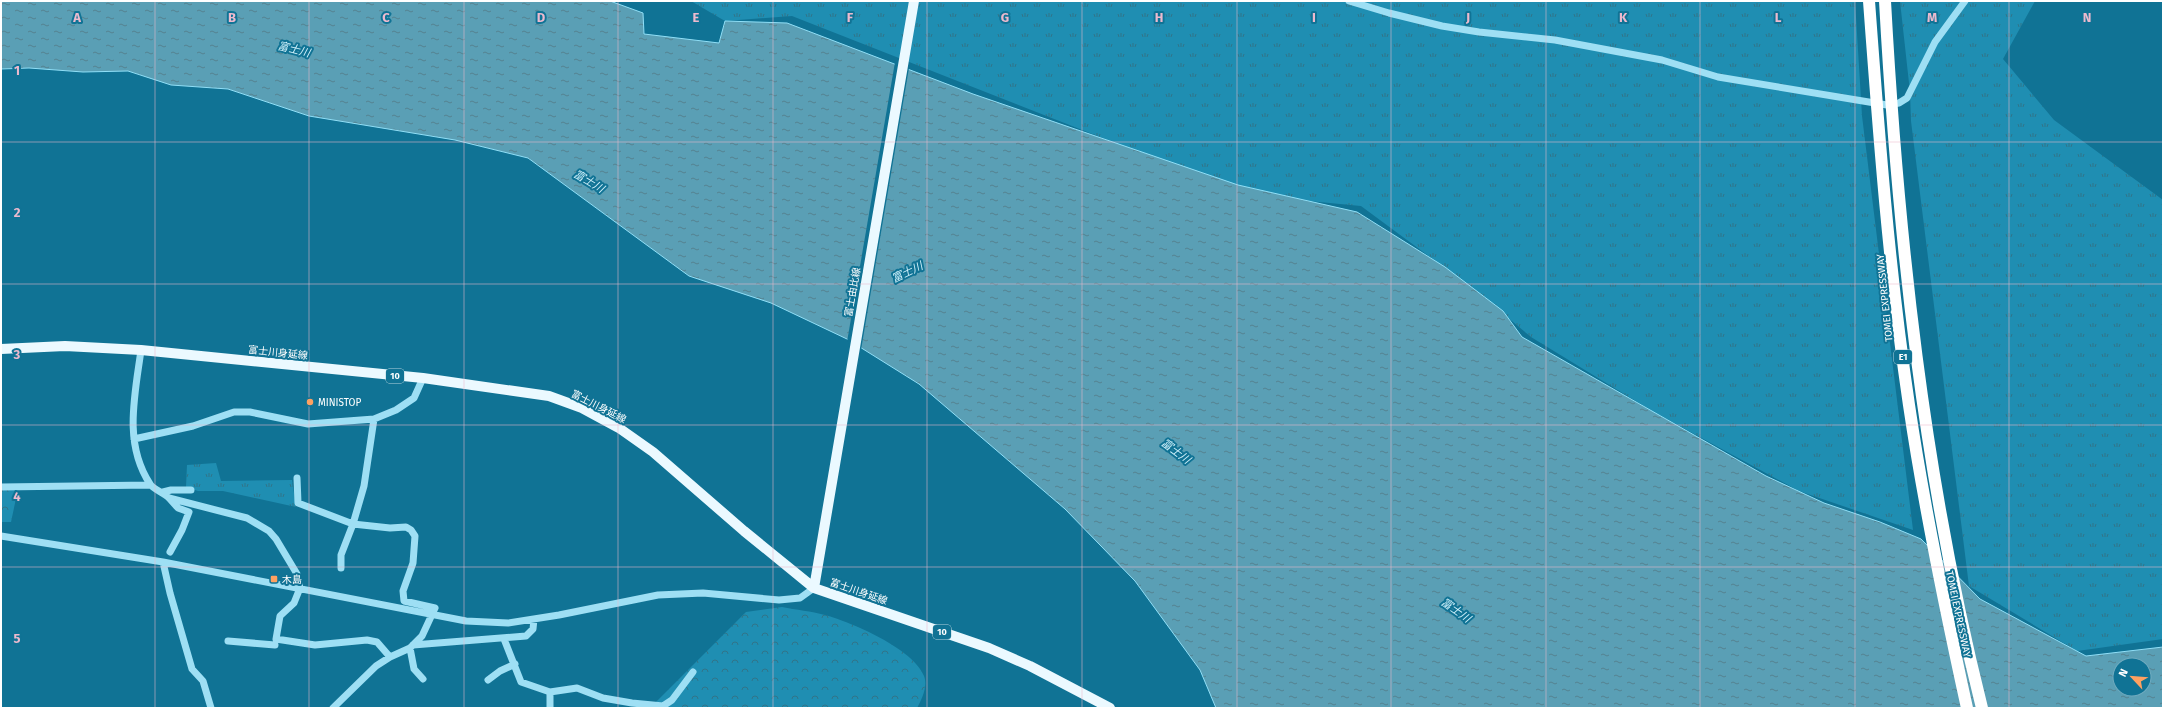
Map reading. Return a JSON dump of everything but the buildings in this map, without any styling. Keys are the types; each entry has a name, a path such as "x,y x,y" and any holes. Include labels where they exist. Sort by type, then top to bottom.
{"highway":[{"name":"TOMEI EXPRESSWAY","path":"1869,1 1893,278 1909,404 1944,607 1967,708"},
{"name":"TOMEI EXPRESSWAY","path":"1885,1 1900,203 1914,326 1933,462 1955,586 1982,708"}],"main road":[{"name":"富士由比線","path":"814,588 914,1"},
{"name":"富士川身延線","path":"1,349 65,346 141,350 423,378 516,390 549,396 582,408 618,428 653,452 744,532 814,588 989,648 1030,666 1110,708"}],"street":[{"path":"1350,1 1389,14 1442,26 1577,44 1662,60 1725,78 1887,105 1899,103 1907,98 1935,42 1965,1"},
{"path":"141,350 132,413 137,456 150,486"},
{"path":"134,439 193,426 234,412 250,412 308,424 374,419 396,410 414,398 423,378"},
{"path":"341,568 341,554 353,524 364,486 374,419"},
{"path":"297,478 298,503 353,524 390,528 406,527 411,530 415,536 413,563 403,590 404,601 435,608 422,636 412,647 414,669 424,679"},
{"path":"1,487 150,486 163,492 178,508 189,512 182,530 170,552"},
{"path":"163,492 171,490 191,490"},
{"path":"169,498 247,518 269,531 276,539 298,574 300,588 294,603 280,616 276,639 314,645 367,640 377,642 390,657"},
{"path":"1,536 163,562 466,621 508,623 658,595 703,593 779,600 800,598 814,588"},
{"path":"163,562 170,593 192,669 203,681 211,708"},
{"path":"333,708 376,666 390,657 412,647 526,636 534,629 534,619"},
{"path":"504,639 522,682 550,692 577,688 603,698 663,706 672,700 693,672"},
{"path":"228,641 275,645"},
{"path":"488,680 500,671 515,664"},
{"path":"550,692 550,708"}],"green space":[{"path":"691,1 1855,1 1862,116 1913,530 1799,491 1652,411 1531,337 1472,288 1361,206 1248,195 792,16 725,21"},
{"path":"1900,1 2035,1 2003,59 2054,120 2163,200 2163,639 2077,651 1969,586 1911,121 1910,92"},
{"path":"216,463 221,481 292,480 296,507 223,491 198,491 186,487 187,465"},
{"path":"18,489 11,522 1,522 1,490"},
{"path":"782,607 820,614 850,624 880,638 908,656 918,666 925,680 924,692 917,708 650,708 746,612"}],"water":[{"name":"富士川","path":"1,1 610,1 643,13 644,34 719,43 725,21 787,23 973,94 1238,185 1357,212 1445,267 1503,311 1522,337 1766,476 1824,503 1880,522 1921,539 1980,599 2086,656 2163,647 2163,708 1216,708 1200,670 1135,581 1065,509 919,384 847,339 771,303 689,276 528,158 455,140 309,116 228,89 171,85 128,71 83,72 29,68 1,69"}],"pier":[{"path":"895,62 909,68 861,350 847,342"}],"place":[{"name":"MINISTOP","path":"310,402"},
{"name":"木島","path":"274,579"}]}
